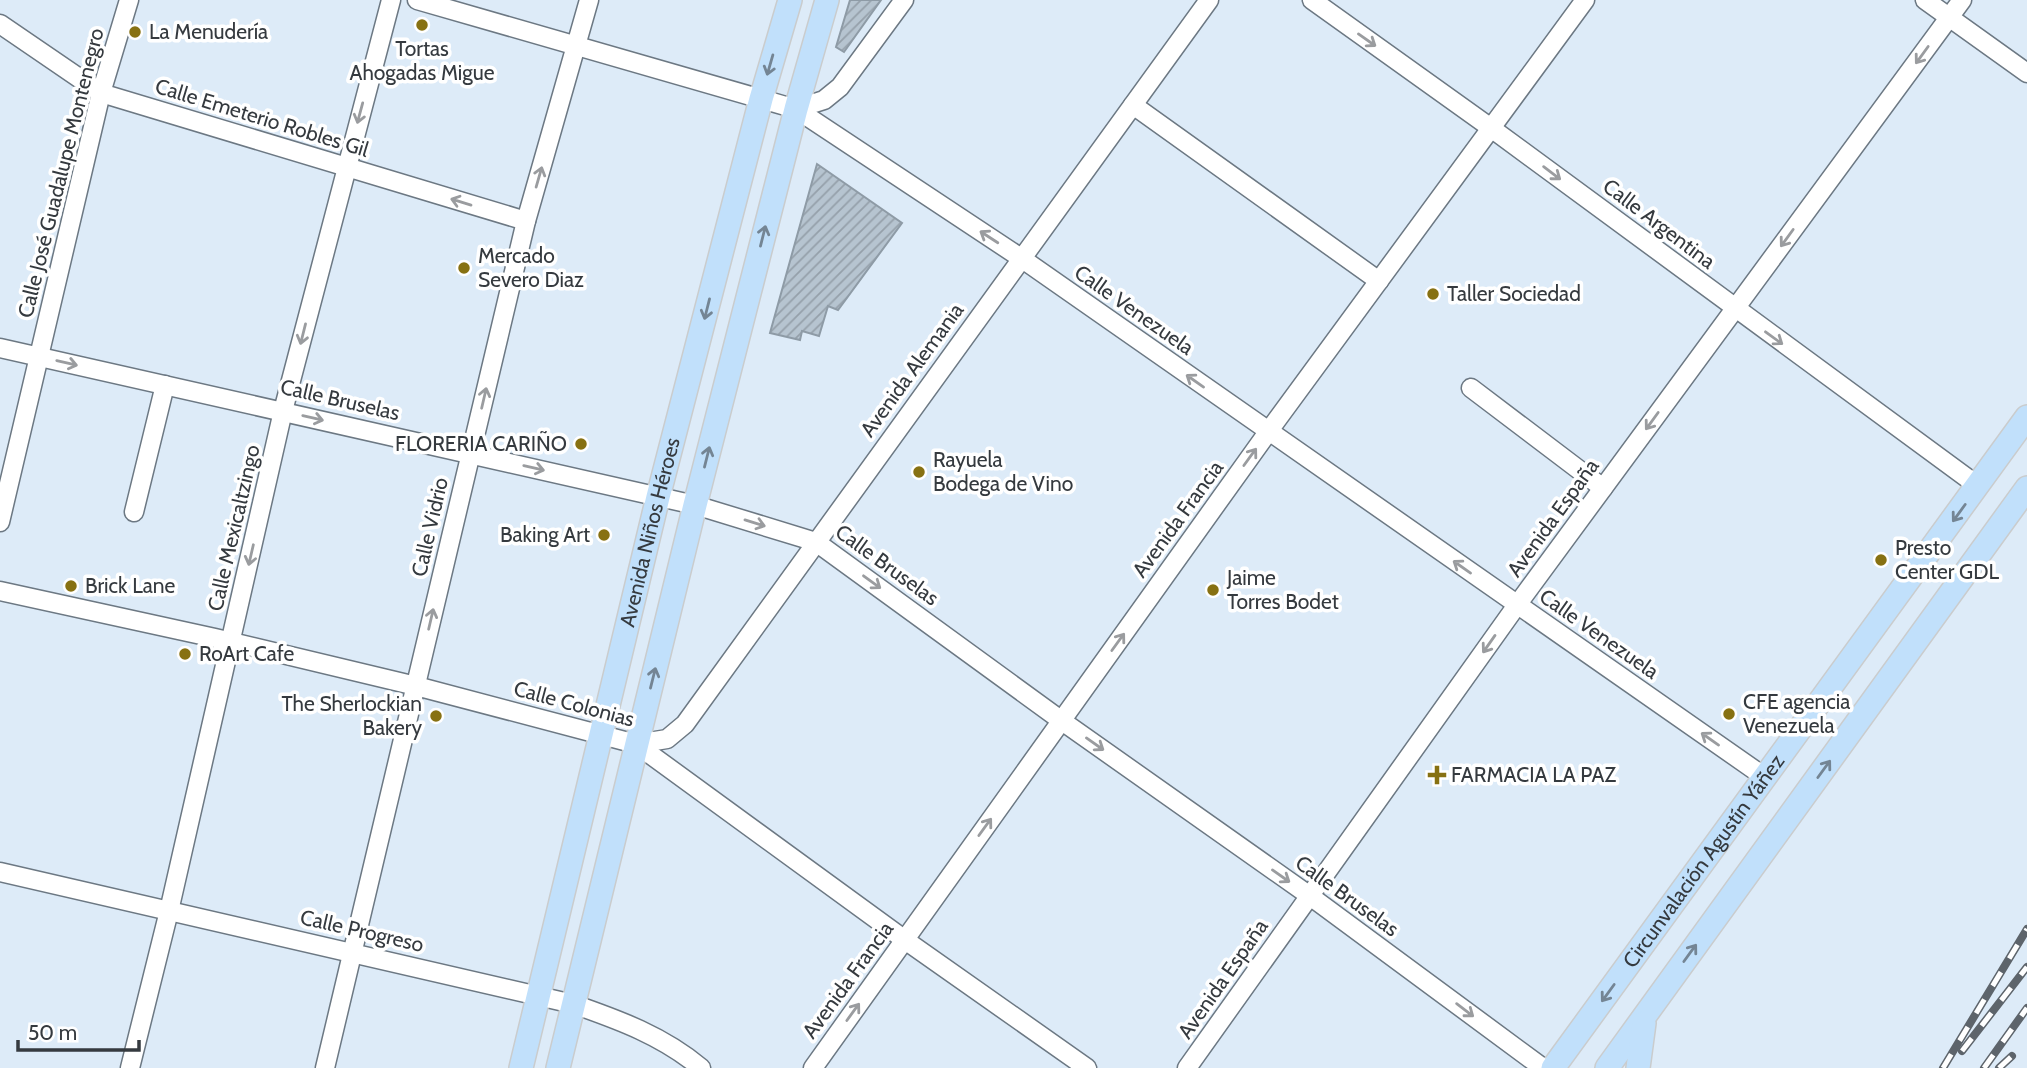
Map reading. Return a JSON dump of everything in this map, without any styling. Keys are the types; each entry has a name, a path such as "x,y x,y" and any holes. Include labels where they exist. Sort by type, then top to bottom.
{"main road":[{"name":"Avenida Niños Héroes","path":"521,1068 659,496 761,99 790,0"},
{"name":"Avenida Niños Héroes","path":"558,1068 695,505 796,109 827,0"},
{"name":"Circunvalación Agustín Yáñez","path":"1553,1068 2027,418"},
{"name":"Circunvalación Agustín Yáñez","path":"1607,1068 2027,488"},
{"path":"1638,1068 1646,1014"}],"street":[{"name":"Calle José Guadalupe Montenegro","path":"0,522 101,93 129,0"},
{"name":"Calle Mexicaltzingo","path":"130,1068 169,911 284,411 391,0"},
{"name":"Calle Venezuela","path":"417,0 796,109 1021,258 1766,778"},
{"name":"Calle Vidrio","path":"326,1068 526,221 589,0"},
{"path":"796,109 824,100 841,87 904,0"},
{"name":"Avenida Alemania","path":"636,744 667,738 685,724 1209,0"},
{"name":"Calle Argentina","path":"1312,0 1491,128 1978,486"},
{"name":"Avenida Francia","path":"813,1068 1268,432 1585,0"},
{"path":"1924,0 2027,73"},
{"name":"Avenida España","path":"1188,1068 1517,605 1962,0"},
{"name":"Calle Emeterio Robles Gil","path":"0,24 101,93 526,221"},
{"path":"1133,105 1379,281"},
{"name":"Calle Bruselas","path":"0,348 659,496 816,542 1062,721 1310,896 1543,1068"},
{"path":"134,512 166,385"},
{"path":"1471,387 1603,488"},
{"name":"Calle Colonias","path":"0,591 416,686 636,744 905,940 1087,1068"},
{"name":"Calle Progreso","path":"0,873 573,1004 619,1020 660,1039 681,1051 701,1068"}],"building":[{"path":"850,0 881,0 844,52 836,47"},
{"path":"817,164 902,223 838,310 828,306 819,336 802,331 800,340 770,333"}],"railway":[{"path":"1943,1068 2027,929"},
{"path":"1962,1051 2027,967"},
{"path":"1984,1068 2027,1008"},
{"path":"1999,1068 2012,1056"}],"place":[{"name":"Tortas Ahogadas Migue","path":"422,25"},
{"name":"La Menudería","path":"135,32"},
{"name":"Mercado Severo Diaz","path":"464,268"},
{"name":"Taller Sociedad","path":"1433,294"},
{"name":"FLORERIA CARIÑO","path":"581,444"},
{"name":"Rayuela Bodega de Vino","path":"919,472"},
{"name":"Baking Art","path":"604,535"},
{"name":"Presto Center GDL","path":"1881,560"},
{"name":"Brick Lane","path":"71,586"},
{"name":"Jaime Torres Bodet","path":"1213,590"},
{"name":"RoArt Cafe","path":"185,654"},
{"name":"CFE agencia Venezuela","path":"1729,714"},
{"name":"The Sherlockian Bakery","path":"436,716"},
{"name":"FARMACIA LA PAZ","path":"1437,775"}]}
